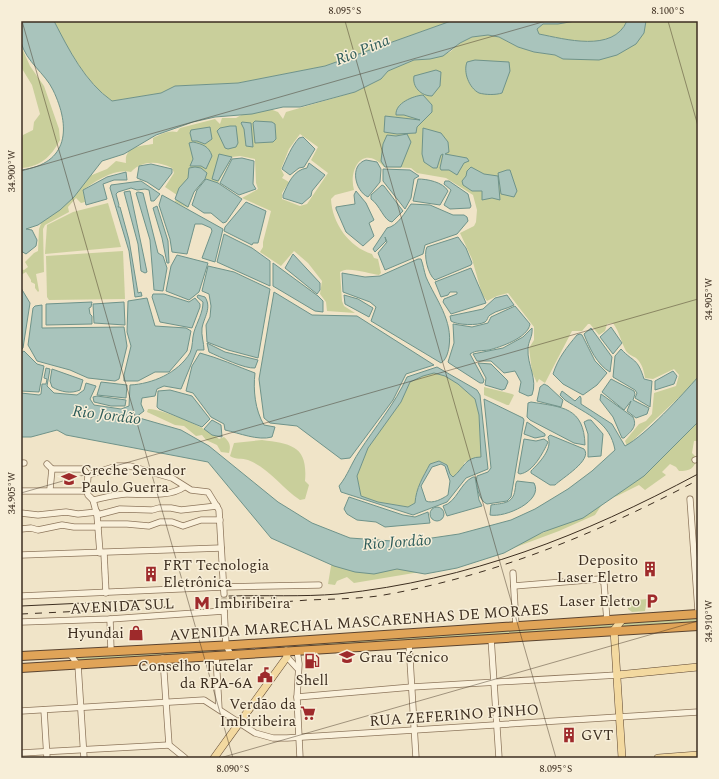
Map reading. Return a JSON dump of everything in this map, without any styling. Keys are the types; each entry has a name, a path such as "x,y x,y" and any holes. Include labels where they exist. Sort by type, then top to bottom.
{"highway":[{"name":"AVENIDA MARECHAL MASCARENHAS DE MORAES","path":"21,656 275,642 698,614"},
{"name":"AVENIDA MARECHAL MASCARENHAS DE MORAES","path":"21,668 230,654 286,654 297,650 698,626"},
{"path":"275,642 286,654"},
{"path":"21,660 39,659 56,654"}],"main road":[{"path":"622,620 614,630 622,758"},
{"path":"214,758 240,724 286,654"},
{"path":"617,675 698,667"},
{"path":"658,758 698,755"}],"street":[{"path":"47,464 52,469 83,469 88,475 87,490 88,495 93,500 97,513 106,593"},
{"path":"88,475 114,466 127,465 172,478 184,487 191,490 208,492 218,506 224,594"},
{"path":"50,489 52,469"},
{"path":"177,491 178,482"},
{"path":"93,500 121,495 148,495 177,491 184,487"},
{"path":"21,491 50,489 87,490"},
{"path":"690,499 698,610"},
{"path":"21,513 38,515 66,512 78,514 97,513 120,509 152,510 159,508 171,508 181,510 218,506"},
{"path":"21,529 31,528 38,530 62,525 74,527 127,524 149,526 160,522 172,522 183,526 200,520 220,520"},
{"path":"21,555 221,548"},
{"path":"513,573 516,626"},
{"path":"514,586 600,579 604,583 607,621"},
{"name":"AVENIDA SUL","path":"21,596 223,587 318,585"},
{"name":"AVENIDA SUL","path":"21,622 110,619 224,610 226,645"},
{"path":"110,619 111,651"},
{"path":"491,638 499,758"},
{"path":"409,643 416,758"},
{"path":"226,645 230,654"},
{"path":"297,650 299,664 297,668 297,697 300,758"},
{"path":"70,654 78,664 84,758"},
{"path":"286,654 297,668"},
{"path":"216,656 219,709"},
{"path":"162,658 169,745"},
{"path":"297,697 412,687 617,675"},
{"name":"RUA ZEFERINO PINHO","path":"21,711 204,700 240,724 262,736 273,738 414,731 497,724 698,712"},
{"path":"44,710 47,758"},
{"path":"21,753 169,745 186,758"}],"green space":[{"path":"54,21 451,21 325,66 238,83 175,86 161,93 112,101 102,93 78,64"},
{"path":"575,21 627,21 620,31 611,37 600,40 575,41 562,39 539,34 537,29 543,24 558,24"},
{"path":"646,21 698,21 698,377 688,389 627,446 625,441 639,424 646,421 652,414 654,393 676,386 679,375 674,369 653,379 645,378 641,365 636,358 626,351 613,323 607,324 605,331 599,335 590,324 588,324 582,331 572,331 545,383 539,379 537,383 532,372 529,348 534,340 534,327 508,293 487,301 482,294 472,259 460,233 474,226 476,222 477,210 473,195 446,178 417,173 411,168 384,167 377,160 364,158 359,162 353,174 354,190 335,195 331,199 335,217 343,233 356,246 372,254 374,258 378,259 381,273 379,275 348,270 340,272 342,301 344,306 355,313 327,311 326,302 320,294 322,281 308,263 294,251 281,266 260,252 263,247 271,211 242,198 258,189 256,183 255,159 240,156 232,157 218,183 205,179 194,192 188,208 175,202 177,195 165,187 174,173 172,168 161,164 150,163 140,165 131,172 119,172 100,179 83,190 85,202 81,203 76,198 68,207 69,212 45,225 43,229 44,272 36,274 39,291 38,292 35,288 35,284 31,282 26,272 21,275 21,269 24,270 28,267 25,262 38,251 39,229 42,221 87,177 107,169 116,161 126,163 126,157 130,150 139,146 153,144 153,138 162,134 177,132 180,128 215,119 220,124 222,118 236,118 243,114 270,109 278,112 283,119 286,112 355,92 381,79 388,71 414,60 430,59 450,52 460,43 472,37 488,35 499,37 518,47 534,52 555,55 564,59 644,33","holes":["300,134 318,147 311,160 328,173 307,204 300,206 282,199 282,193 289,182 282,178 284,175 281,169 289,149"]},
{"path":"21,46 30,66 44,86 59,129 60,140 49,156 44,160 34,166 21,168 21,142 23,135 33,130 34,122 40,114 32,85 21,67"},
{"path":"108,203 121,247 45,254 47,225 73,212"},
{"path":"123,251 125,299 49,300 47,297 46,256"},
{"path":"434,373 445,376 458,384 475,399 479,415 481,457 465,462 460,471 453,477 450,474 447,465 439,461 430,464 418,487 415,503 408,507 378,502 361,496 357,476 368,447 401,402 410,382"},
{"path":"484,387 514,395 509,405 507,405 484,395"},
{"path":"148,409 164,412 186,420 207,430 219,439 224,437 230,444 229,453 221,452 217,445 206,440 202,435 196,436 184,426 175,425 147,412"},
{"path":"698,414 698,441 694,441 692,453 697,458 691,469 679,471 676,467 670,464 662,472 666,475 645,490 639,485 605,500 595,515 559,531 508,550 432,570 354,583 347,577 337,581 335,585 328,584 332,560 498,549 545,532 559,524"},
{"path":"262,440 282,443 296,449 301,454 304,460 305,481 309,485 305,499 300,500 293,495 269,473 256,464 248,460 230,456 234,443"},
{"path":"647,599 645,611 632,612 628,609 628,601"},
{"path":"698,618 698,624 620,627 625,622"},
{"path":"618,623 614,628 282,649 282,645"},
{"path":"225,646 225,653 78,662 73,656"}],"water":[{"path":"21,21 54,21 78,65 94,85 112,101 161,93 175,86 238,83 325,66 451,21 575,21 558,24 543,24 537,29 539,34 575,41 588,41 611,37 620,31 627,21 646,21 644,33 636,44 617,55 599,60 563,59 555,55 534,52 518,47 499,37 488,35 472,37 460,43 443,56 414,60 388,71 381,79 355,92 300,107 283,107 252,114 215,117 193,122 156,135 124,154 102,161 74,197 60,210 38,225 26,229 32,230 37,240 36,246 26,254 21,251 21,170 37,166 49,160 57,152 62,142 63,130 59,104 53,90 23,49 21,42"},
{"path":"475,60 509,62 510,71 502,93 482,94 475,91 466,75 466,66 467,62"},
{"path":"436,70 441,72 440,86 432,96 421,93 414,84 414,76"},
{"path":"423,95 432,105 432,112 417,127 416,133 397,134 384,132 385,116 420,120 404,115 396,115 396,111 405,101"},
{"path":"255,121 272,122 275,124 276,139 273,142 255,143 253,123"},
{"path":"242,122 251,123 253,147 246,146"},
{"path":"236,126 238,143 236,147 228,149 225,148 217,131 220,128"},
{"path":"210,127 212,139 205,144 192,141 190,133 191,130"},
{"path":"423,128 441,133 448,142 449,152 445,154 467,158 469,161 464,163 457,175 449,170 441,170 440,168 443,154 441,155 437,168 433,168 424,162 422,154"},
{"path":"407,134 411,142 401,167 385,167 381,161 383,144 387,135 396,136"},
{"path":"303,137 315,149 304,167 299,168 290,175 282,169 294,145 299,138"},
{"path":"193,142 205,146 211,153 212,156 206,169 201,166 190,166 193,159 189,143"},
{"path":"219,154 232,157 218,181 212,179"},
{"path":"242,158 254,161 253,184 256,189 239,195 220,183 232,159"},
{"path":"366,160 377,162 381,169 380,182 368,197 363,194 357,184 356,178 357,167"},
{"path":"309,163 325,175 312,191 311,196 302,204 283,198 287,186 292,178 302,169 307,168"},
{"path":"151,164 172,169 172,173 159,190 147,182 137,178 139,166"},
{"path":"471,167 484,174 498,176 500,200 492,198 482,200 482,191 472,191 463,185 462,181 466,176 467,171"},
{"path":"189,168 201,168 207,173 205,179 194,192 188,207 175,199 179,188 188,178"},
{"path":"383,169 410,170 419,176 414,179 411,198 405,209 383,181"},
{"path":"510,170 517,191 514,197 501,194 498,173"},
{"path":"126,172 127,180 114,180 103,184 107,199 86,205 83,190 107,177"},
{"path":"206,179 218,183 242,199 226,222 223,223 211,213 204,213 192,205 197,190"},
{"path":"418,179 434,182 446,188 448,191 440,205 413,201"},
{"path":"141,181 160,194 154,201 151,201 149,190 145,189 137,190 131,188 116,194 119,205 118,207 120,207 129,240 138,293 141,292 142,296 135,297 129,251 110,188 111,185"},
{"path":"445,181 449,181 468,194 471,206 470,208 450,209 444,205 451,190 444,184"},
{"path":"382,185 403,211 392,222 387,219 371,199 371,195"},
{"path":"130,191 147,272 145,273 141,271 138,244 124,192"},
{"path":"356,191 366,203 374,220 369,223 374,236 363,246 346,232 336,209 336,207 355,204 354,195"},
{"path":"136,193 143,193 158,253 163,256 167,268 163,291 154,290 150,240"},
{"path":"162,195 223,229 215,262 202,258 212,231 211,228 202,224 195,224 187,254 172,252 170,239 159,205"},
{"path":"246,202 266,211 258,243 253,243 252,245 224,231 225,227"},
{"path":"411,204 430,205 453,215 464,215 467,217 468,221 457,234 425,245 423,254 385,270 378,253 387,242 385,237 386,241 375,252 373,249 387,228 398,222"},
{"path":"157,206 168,241 169,263 167,263 162,238 153,208"},
{"path":"224,234 252,248 270,261 270,286 217,262"},
{"path":"458,237 466,248 472,263 471,265 435,280 430,274 427,264 427,247"},
{"path":"293,254 320,283 320,290 317,294 285,268"},
{"path":"177,255 208,263 199,292 189,300 166,291 171,266"},
{"path":"421,259 426,277 443,310 450,337 449,349 443,362 441,363 371,321 376,307 370,302 343,292 342,273 365,277 380,276"},
{"path":"273,263 318,296 323,301 323,312 315,311 273,286"},
{"path":"208,266 234,272 270,289 258,358 228,350 207,342 206,325 210,317 211,306 209,294 202,291"},
{"path":"471,268 486,303 451,314 443,302 444,299 457,294 457,292 450,292 448,295 441,297 435,282"},
{"path":"21,288 30,303 23,348 21,350"},
{"path":"274,292 312,315 357,316 434,365 406,374 393,400 350,458 341,459 297,426 270,423 264,418 259,379"},
{"path":"153,294 164,294 189,302 195,298 200,304 200,307 192,328 160,322 152,297"},
{"name":"Rio Jordão","path":"198,295 205,297 208,305 202,328 204,350 197,350 181,389 164,386 157,389 155,396 142,398 141,404 144,411 136,417 181,430 209,446 278,502 312,523 350,538 392,541 425,539 459,534 511,520 535,509 568,489 592,471 615,450 608,432 603,426 590,415 565,400 560,395 562,391 575,401 580,396 581,404 612,424 625,446 634,441 653,424 698,377 698,422 644,476 583,518 543,532 504,553 457,568 425,574 397,569 374,574 355,572 334,566 271,538 208,462 66,435 57,430 31,437 21,437 21,393 41,394 42,384 46,384 47,379 44,378 46,368 50,369 47,386 54,393 77,395 84,390 86,383 96,386 90,399 94,405 121,409 129,406 130,385 155,380 172,372 185,360 192,348 194,332 202,310 203,302 197,297"},
{"path":"344,295 358,299 373,308 369,317 345,304"},
{"path":"507,295 514,305 493,313 485,322 467,324 451,321 450,316 483,309 495,298"},
{"path":"147,298 155,326 186,328 191,331 187,351 169,372 155,372 138,381 124,381 131,346 127,332 128,301"},
{"path":"92,302 91,307 89,308 92,316 92,324 46,325 46,304"},
{"path":"124,302 125,325 94,323 93,304"},
{"path":"42,305 42,328 124,327 127,346 119,379 115,381 88,378 70,370 37,361 28,345 33,308 35,306"},
{"path":"515,306 530,324 524,334 500,347 477,351 470,354 484,380 483,383 480,383 448,362 454,343 453,324 472,327 488,323 491,317"},
{"path":"611,327 622,343 613,354 600,337"},
{"path":"532,328 532,334 528,346 528,355 534,389 532,395 528,396 519,392 521,382 515,371 504,373 491,361 477,361 473,354 503,348 523,337"},
{"path":"591,328 612,357 610,372 597,360 586,339 584,334"},
{"path":"577,335 582,335 595,361 607,373 597,385 583,395 563,384 553,374 563,353"},
{"path":"207,343 225,352 258,360 255,368 239,365 209,352"},
{"path":"621,349 635,361 642,372 644,379 652,381 650,407 635,398 637,393 635,390 613,377 615,356"},
{"path":"24,351 37,364 44,366 39,392 21,391 21,353"},
{"path":"200,353 255,373 254,386 257,406 264,425 275,427 272,437 261,438 225,430 224,424 211,417 193,393 186,391 192,366"},
{"path":"478,363 491,364 507,380 508,382 505,389 502,390 485,385 486,378"},
{"path":"437,367 477,390 480,395 488,469 466,478 447,502 413,515 341,492 339,486 359,452 397,397 407,377","holes":["434,373 445,376 458,384 475,399 479,415 481,457 476,457 468,461 453,477 450,474 447,465 439,461 430,464 418,487 415,503 408,507 378,502 361,496 357,476 368,448 401,402 410,382","441,464 445,466 450,481 448,495 434,501 426,501 421,486 432,467"]},
{"path":"52,369 83,380 80,390 66,392 52,387 50,381"},
{"path":"673,371 677,376 674,384 655,390 655,381"},
{"path":"611,379 634,391 635,394 633,400 649,408 647,414 636,418 627,411 631,401 624,410 602,392"},
{"path":"101,382 127,385 126,398 97,395"},
{"path":"544,384 563,400 561,407 537,401 540,387"},
{"path":"170,390 192,396 210,419 202,427 159,409 157,407 158,391"},
{"path":"601,394 633,417 635,424 624,438 622,438 613,417 600,400"},
{"path":"97,396 126,400 125,406 111,406 94,402 93,397"},
{"path":"484,399 523,418 524,420 511,497 507,501 487,504 478,492 477,483 477,476 488,472 491,468"},
{"path":"531,402 552,405 569,411 576,416 584,432 585,445 574,443 530,420 527,417 528,403"},
{"path":"212,420 221,425 222,437 212,435 204,429"},
{"path":"591,420 603,434 601,456 588,457 588,434 584,422"},
{"path":"527,422 545,434 545,436 535,438 524,434"},
{"path":"550,435 584,449 586,453 581,463 555,485 550,485 531,473 547,451 549,446 548,437"},
{"path":"524,439 536,441 544,439 548,442 533,466 525,473 520,474 518,473"},
{"path":"475,477 479,500 482,506 447,516 443,506 452,501 465,484"},
{"path":"517,481 534,483 536,490 533,496 528,502 513,511 505,514 490,515 491,505 507,502 512,498"},
{"path":"349,497 403,515 415,517 428,512 430,523 385,527 376,522 357,520 347,514 344,509"},
{"path":"434,507 440,507 444,511 444,517 440,521 434,521 430,517 430,511"}],"tunnel":[{"path":"224,594 224,609"}],"tram line":[{"path":"229,596 338,594 434,578 524,552 568,536 611,517 698,474"},
{"path":"21,606 169,599"}],"railway":[{"path":"230,605 378,596 420,588 462,577 502,565 582,535 660,500 698,480"},
{"path":"229,598 277,598"},
{"path":"21,614 169,607"}],"place":[{"name":"Creche Senador Paulo Guerra","path":"69,479"},
{"name":"Deposito Laser Eletro","path":"650,569"},
{"name":"FRT Tecnologia Eletrônica","path":"151,574"},
{"name":"Laser Eletro","path":"652,601"},
{"name":"Imbiribeira","path":"202,603"},
{"name":"Hyundai","path":"136,633"},
{"name":"Grau Técnico","path":"347,657"},
{"name":"Shell","path":"312,661"},
{"name":"Conselho Tutelar da RPA-6A","path":"265,675"},
{"name":"Verdão da Imbiribeira","path":"308,713"},
{"name":"GVT","path":"569,735"}],"water label":[{"name":"Rio Pina","path":"362,49"}]}
